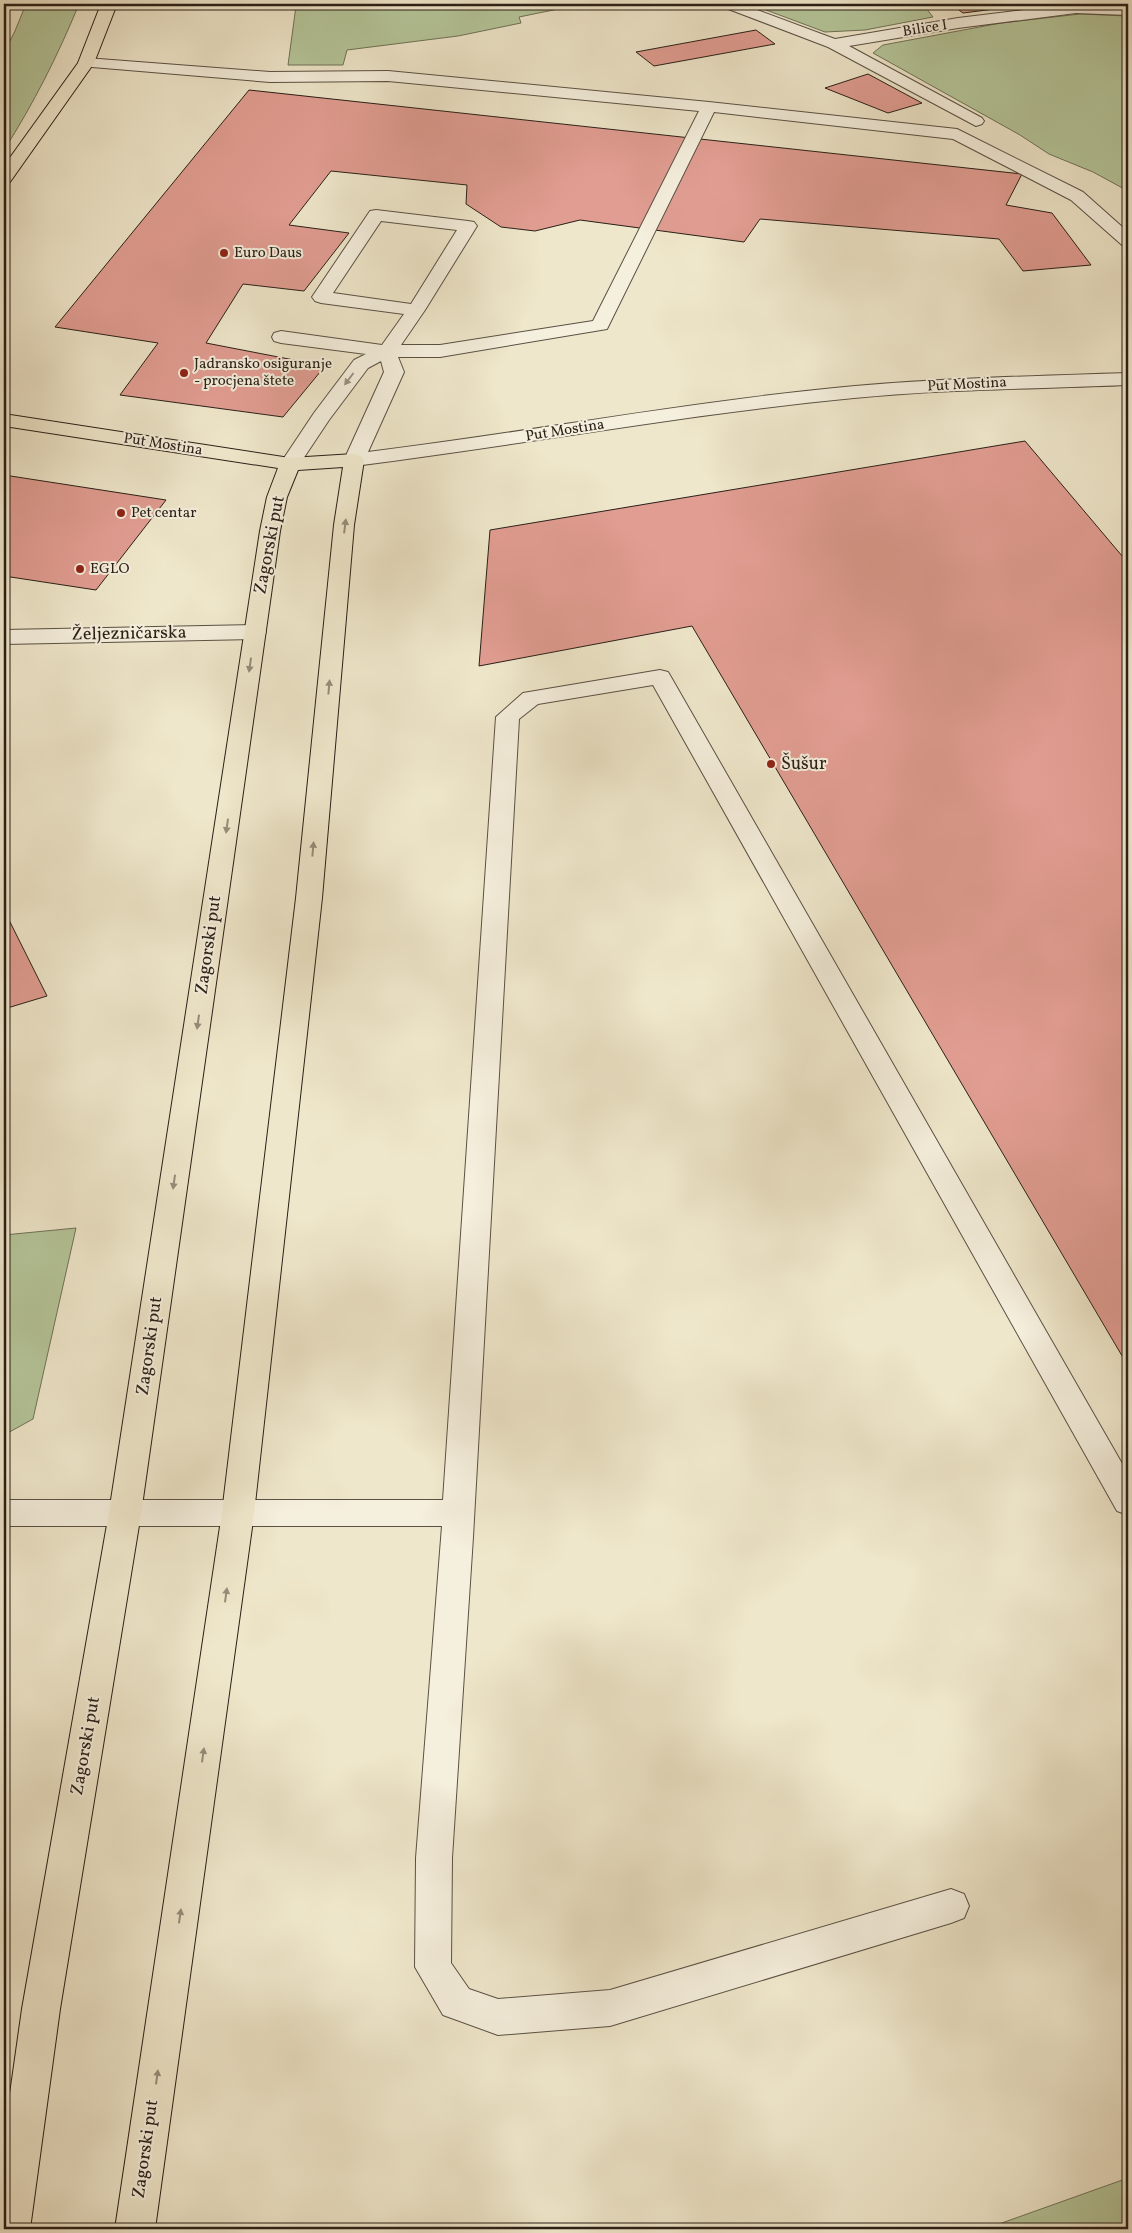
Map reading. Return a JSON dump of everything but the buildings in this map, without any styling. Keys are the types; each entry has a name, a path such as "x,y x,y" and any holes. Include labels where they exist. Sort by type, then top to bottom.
{"main road":[{"path":"4,178 86,63 109,4"},
{"name":"Put Mostina","path":"4,420 290,464 354,460"},
{"name":"Zagorski put","path":"135,2229 238,1513 309,898 344,525 354,460"},
{"name":"Zagorski put","path":"10,2229 41,2009 125,1513 255,632 277,497 290,464"}],"street":[{"path":"728,4 834,44 976,121"},
{"name":"Bilice I","path":"834,44 958,23 1076,8 1128,11"},
{"path":"86,63 270,77 388,76 709,107 957,134 1076,196 1128,241"},
{"path":"281,337 387,351 440,351 600,325 709,107"},
{"path":"290,464 321,417 361,364 387,351 416,310 468,226 376,215 321,298 416,310"},
{"path":"354,460 394,372 387,351"},
{"name":"Put Mostina","path":"354,460 458,447 725,407 818,396 920,387 1128,379"},
{"name":"Željezničarska","path":"4,637 255,632"},
{"path":"951,1906 610,2008 498,2017 456,2003 433,1967 434,1858 458,1513 508,717 531,698 660,677 1128,1502"},
{"path":"4,1513 458,1513"}],"green space":[{"path":"26,4 79,4 45,78 4,150 4,53"},
{"path":"230,4 571,4 573,6 519,17 521,23 458,36 347,50 343,65 288,65 296,6 245,8"},
{"path":"750,4 923,4 933,17 865,30 825,32"},
{"path":"1080,14 1128,16 1128,191 1093,172 1049,154 1020,135 873,53 883,45 1001,23"},
{"path":"76,1228 33,1419 4,1435 4,1235"},
{"path":"1128,2178 1128,2229 985,2229"}],"place":[{"name":"Euro Daus","path":"224,253"},
{"name":"Jadransko osiguranje - procjena štete","path":"184,373"},
{"name":"Pet centar","path":"121,513"},
{"name":"EGLO","path":"80,569"},
{"name":"Šušur","path":"771,764"}]}
